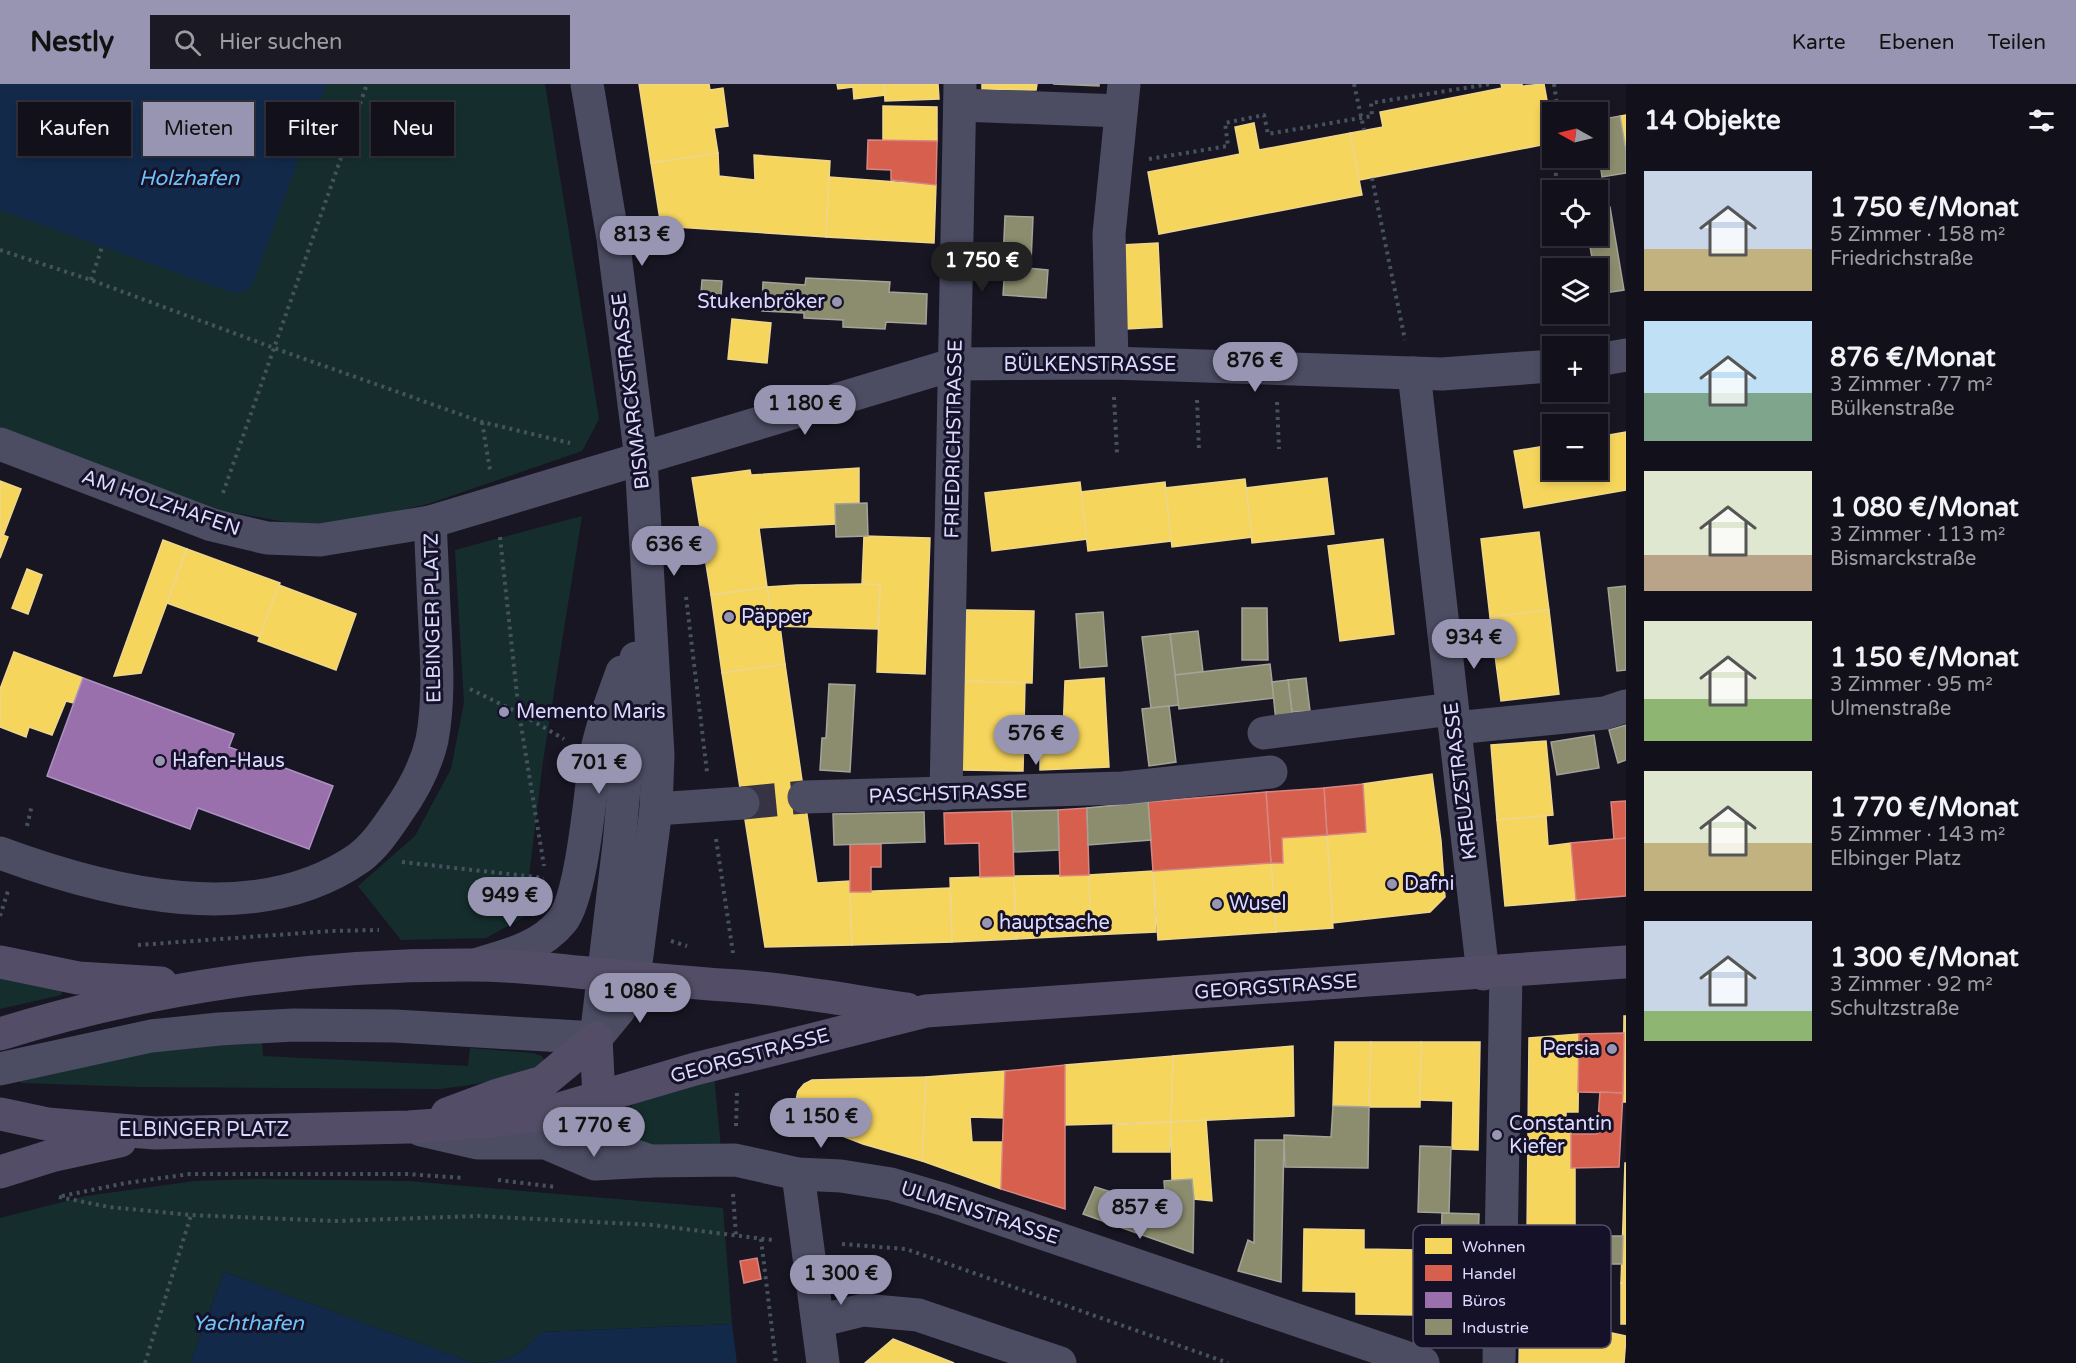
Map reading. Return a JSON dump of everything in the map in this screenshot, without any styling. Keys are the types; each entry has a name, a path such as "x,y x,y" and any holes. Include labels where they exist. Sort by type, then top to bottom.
{"main road":[{"path":"0,962 78,978 202,985"},
{"name":"GEORGSTRASSE","path":"599,1098 729,1059 926,1011 1626,962"},
{"path":"0,1034 47,1019 202,985 381,967 474,965 618,976"},
{"name":"GEORGSTRASSE","path":"618,976 738,986 926,1011"},
{"path":"596,1038 599,1098"},
{"name":"ELBINGER PLATZ","path":"409,1127 498,1095 543,1082 596,1038"},
{"name":"ELBINGER PLATZ","path":"0,1114 47,1124 155,1133 409,1127 493,1121 542,1114 599,1098"},
{"path":"0,1172 51,1156 155,1133"}],"street":[{"name":"BISMARCKSTRASSE","path":"587,84 613,239 641,459 658,755 656,809 618,976"},
{"path":"960,95 1123,97 1109,234 1112,363"},
{"name":"FRIEDRICHSTRASSE","path":"946,794 960,95"},
{"path":"1608,358 1626,355"},
{"name":"BÜLKENSTRASSE","path":"641,459 955,364 1112,363 1442,374 1542,367"},
{"name":"KREUZSTRASSE","path":"1414,373 1454,719 1494,973 1497,1225"},
{"name":"AM HOLZHAFEN","path":"0,444 212,525 267,538 320,540 430,522 641,459"},
{"name":"ELBINGER PLATZ","path":"0,853 62,874 153,896 227,899 266,895 302,886 360,857 381,836 413,790 431,742 438,689 430,522"},
{"name":"BISMARCKSTRASSE","path":"596,1038 619,1010 619,844 638,622 647,557"},
{"name":"BISMARCKSTRASSE","path":"474,965 519,952 544,938 563,920 571,902 578,871 596,757 638,622"},
{"path":"1264,733 1454,719 1605,713 1626,706"},
{"name":"PASCHSTRASSE","path":"804,797 1123,788 1271,772"},
{"path":"656,809 727,804"},
{"path":"0,1070 151,1036 284,1025 395,1026 596,1038"},
{"name":"ELBINGER PLATZ","path":"599,1098 610,1136 619,1150 650,1161 734,1174"},
{"name":"ELBINGER PLATZ","path":"409,1127 477,1143 546,1143 595,1164 650,1161"},
{"name":"ULMENSTRASSE","path":"734,1174 851,1177 891,1184 1423,1363"},
{"path":"798,1174 823,1363"},
{"path":"818,1321 863,1310 918,1315 1060,1363"},
{"name":"KREUZSTRASSE","path":"1499,1348 1499,1363"}],"path":[{"path":"212,525 367,84"},
{"path":"1354,84 1364,130"},
{"path":"1116,164 1228,146 1225,123 1264,116 1268,134 1372,116 1371,103 1490,84"},
{"path":"1554,84 1557,102"},
{"path":"1556,168 1556,176"},
{"path":"1372,178 1414,373"},
{"path":"91,280 102,247"},
{"path":"0,250 91,280 482,422 573,443"},
{"path":"1112,363 1118,453"},
{"path":"1196,365 1199,451"},
{"path":"1276,368 1279,449"},
{"path":"360,857 546,879 519,713 496,503 482,422"},
{"path":"685,588 727,804 734,960"},
{"path":"437,672 519,713 596,757"},
{"path":"132,944 379,930"},
{"path":"475,1178 407,1174 190,1174 126,1183 58,1197 110,1207 192,1215 335,1221 478,1216 653,1225 736,1236 734,1174"},
{"path":"498,1180 562,1187"},
{"path":"145,1363 192,1215"},
{"path":"762,1239 776,1363"},
{"path":"807,1240 906,1249 1228,1363"}],"green space":[{"path":"0,84 545,84 599,419 582,451 428,504 319,528 202,507 0,432"},
{"path":"582,516 543,761 524,917 486,938 401,940 358,886 415,836 451,769 464,703 455,550"},
{"path":"0,977 63,988 61,995 0,1009"},
{"path":"262,1041 263,1056 468,1066 470,1048 533,1053 542,1056 544,1060 526,1072 512,1076 440,1089 141,1087 22,1083 17,1080 89,1058"},
{"path":"714,1076 721,1148 659,1146 636,1142 628,1137 624,1128 624,1118 628,1109 636,1102"},
{"path":"258,1179 407,1181 723,1208 732,1324 542,1332 519,1353 497,1361 474,1363 224,1272 190,1363 0,1363 0,1218 86,1196 195,1181"}],"water":[{"name":"Holzhafen","path":"0,84 326,84 319,102 266,102 266,156 300,156 253,283 245,291 233,293 0,210"},
{"name":"Yachthafen","path":"224,1272 474,1363 190,1363"},
{"path":"732,1324 737,1363 474,1363 497,1361 519,1353 542,1332"}],"building: Wohnen":[{"path":"639,84 709,84 710,90 723,88 728,126 714,128 718,153 651,163"},
{"path":"837,84 884,84 885,95 854,99 853,87 838,89"},
{"path":"884,84 938,84 939,99 885,101"},
{"path":"982,84 1037,84 1036,90 982,89"},
{"path":"1501,84 1522,84 1522,86 1544,84 1547,102 1542,102 1542,145 1359,180 1350,133 1383,127 1380,112 1502,88"},
{"path":"883,106 937,107 937,141 883,141"},
{"path":"1626,115 1626,151 1620,116"},
{"path":"1254,123 1259,150 1350,133 1362,195 1159,234 1148,172 1240,154 1235,127"},
{"path":"718,153 719,176 755,180 754,155 830,161 826,237 661,226 651,163"},
{"path":"829,177 936,185 934,243 826,237"},
{"path":"1158,243 1162,327 1126,329 1121,245"},
{"path":"732,319 771,323 767,363 728,359"},
{"path":"1626,432 1626,490 1524,508 1514,451 1542,447 1542,480 1608,480 1608,435"},
{"path":"859,468 859,503 835,504 836,524 759,528 767,587 711,595 692,478 750,470 751,475"},
{"path":"1327,478 1334,534 1252,543 1246,488"},
{"path":"1245,479 1252,537 1172,547 1165,488"},
{"path":"0,481 21,489 3,536 0,534"},
{"path":"1080,482 1087,539 992,551 985,493"},
{"path":"1165,482 1171,541 1088,551 1081,492"},
{"path":"1539,532 1549,610 1490,617 1481,539"},
{"path":"0,534 8,537 0,558"},
{"path":"864,536 930,538 925,674 877,672 880,585 862,584"},
{"path":"1383,539 1394,634 1340,641 1328,546"},
{"path":"163,540 187,549 141,673 114,676"},
{"path":"187,549 280,583 260,637 167,603"},
{"path":"27,569 42,575 28,614 12,608"},
{"path":"279,585 356,614 336,670 258,641"},
{"path":"880,585 878,629 773,626 767,587"},
{"path":"767,587 773,626 780,626 785,664 722,673 711,595"},
{"path":"966,610 1034,611 1032,683 964,681"},
{"path":"1549,610 1559,694 1501,701 1490,617"},
{"path":"14,652 83,678 74,703 66,701 52,735 29,727 26,737 0,727 0,689"},
{"path":"785,664 817,883 850,881 852,945 765,947 722,673"},
{"path":"1104,678 1109,767 1040,770 1040,735 1063,734 1065,681"},
{"path":"964,681 1025,683 1023,771 962,770"},
{"path":"1546,741 1553,815 1497,820 1491,745"},
{"path":"1432,774 1441,841 1445,897 1430,912 1333,923 1327,835 1366,832 1363,784"},
{"path":"1546,816 1548,846 1571,843 1576,900 1505,906 1497,820"},
{"path":"1327,835 1333,928 1276,932 1271,863 1283,863 1282,838"},
{"path":"1271,863 1276,932 1158,940 1153,871"},
{"path":"1153,871 1156,932 1091,935 1089,875"},
{"path":"1089,875 1091,935 1016,939 1014,876"},
{"path":"1014,876 1016,939 952,942 950,878"},
{"path":"950,888 952,942 852,945 850,892"},
{"path":"1624,1016 1626,1016 1626,1102 1623,1102"},
{"path":"1579,1034 1578,1112 1566,1112 1566,1123 1571,1123 1571,1168 1575,1168 1575,1225 1527,1225 1529,1038"},
{"path":"1335,1042 1371,1042 1369,1107 1333,1106"},
{"path":"1371,1042 1421,1042 1420,1107 1369,1107"},
{"path":"1421,1042 1480,1042 1478,1150 1452,1149 1453,1101 1420,1100"},
{"path":"1293,1046 1294,1116 1171,1122 1173,1056"},
{"path":"1173,1056 1171,1122 1065,1125 1065,1065"},
{"path":"1005,1071 1004,1118 970,1117 972,1142 1003,1142 1001,1189 922,1161 926,1077"},
{"path":"926,1077 922,1161 863,1144 809,1123 801,1117 797,1109 798,1091 812,1080"},
{"path":"1206,1120 1212,1201 1194,1199 1192,1179 1172,1181 1171,1122"},
{"path":"1171,1122 1170,1152 1113,1152 1113,1125"},
{"path":"1625,1163 1626,1283 1621,1283"},
{"path":"1304,1229 1364,1230 1364,1249 1413,1250 1413,1315 1356,1314 1356,1292 1303,1291"},
{"path":"1621,1283 1626,1283 1626,1324 1621,1324"},
{"path":"1611,1333 1626,1336 1624,1363 1519,1363 1519,1348 1611,1348"},
{"path":"893,1339 954,1363 865,1363"}],"building: Handel":[{"path":"868,140 937,141 936,185 891,180 891,170 867,169"},
{"path":"1363,784 1366,832 1327,835 1324,788"},
{"path":"1324,788 1327,835 1282,838 1283,863 1271,863 1266,792"},
{"path":"1266,792 1271,863 1153,871 1148,802"},
{"path":"1626,801 1626,838 1614,840 1611,802"},
{"path":"1087,808 1089,875 1060,876 1058,810"},
{"path":"1012,811 1014,876 980,877 979,843 945,844 944,813"},
{"path":"1626,838 1626,896 1576,900 1571,843"},
{"path":"850,844 881,844 881,867 871,867 871,892 850,892"},
{"path":"1624,1033 1623,1093 1578,1092 1579,1034"},
{"path":"1065,1065 1065,1209 1001,1189 1005,1071"},
{"path":"1600,1092 1623,1093 1619,1167 1571,1168 1571,1134 1597,1134"},
{"path":"757,1258 761,1279 744,1283 740,1261"}],"building: Büros":[{"name":"Hafen-Haus","path":"83,678 234,734 229,747 333,786 309,849 198,808 190,829 47,776"}],"building: Industrie":[{"path":"1053,84 1099,84 1099,86"},
{"path":"1620,116 1626,151 1626,173 1602,177 1601,168 1608,168 1608,118"},
{"path":"1608,207 1610,207 1624,290 1608,292 1608,258 1592,258 1590,246 1608,246"},
{"path":"1005,216 1033,217 1031,262 1003,261"},
{"path":"1005,266 1048,270 1046,298 1003,295"},
{"path":"806,278 890,282 889,292 927,294 926,324 886,322 885,329 843,327 843,320 804,318 804,313 762,311 763,282 805,285"},
{"path":"702,280 722,281 720,308 700,306"},
{"path":"867,503 868,536 836,537 835,504"},
{"path":"1626,586 1626,670 1617,671 1608,588"},
{"path":"1242,608 1267,608 1268,660 1242,660"},
{"path":"1103,612 1107,666 1080,668 1076,614"},
{"path":"1198,631 1203,672 1175,675 1170,634"},
{"path":"1170,634 1179,705 1151,708 1142,637"},
{"path":"1270,664 1274,698 1179,709 1175,675"},
{"path":"1306,678 1310,711 1292,712 1288,680"},
{"path":"1288,680 1293,720 1276,722 1272,682"},
{"path":"829,684 855,685 850,772 820,770 822,738 826,738"},
{"path":"1169,706 1176,762 1149,766 1142,709"},
{"path":"1626,725 1626,760 1618,763 1609,730"},
{"path":"1594,735 1599,768 1557,775 1551,742"},
{"path":"1148,802 1151,840 1088,845 1087,808"},
{"path":"1058,810 1059,850 1014,852 1012,811"},
{"path":"924,812 925,842 834,845 833,814"},
{"path":"1333,1106 1369,1107 1368,1168 1285,1167 1284,1135 1331,1137"},
{"path":"1255,1140 1284,1140 1281,1282 1238,1271 1248,1240 1254,1243"},
{"path":"1420,1146 1451,1147 1449,1213 1418,1212"},
{"path":"1192,1179 1193,1253 1083,1214 1095,1187 1166,1209 1164,1181"},
{"path":"1442,1213 1479,1214 1479,1225 1442,1225"},
{"path":"1611,1236 1623,1236 1622,1264 1611,1264"}],"tunnel":[{"path":"743,803 804,797"}],"place":[{"name":"Stukenbröker","path":"837,302"},
{"name":"Päpper","path":"729,617"},
{"name":"Memento Maris","path":"504,712"},
{"name":"Hafen-Haus","path":"160,761"},
{"name":"Dafni","path":"1392,884"},
{"name":"Wusel","path":"1217,904"},
{"name":"hauptsache","path":"987,923"},
{"name":"Persia","path":"1612,1049"},
{"name":"Constantin Kiefer","path":"1497,1135"}]}
